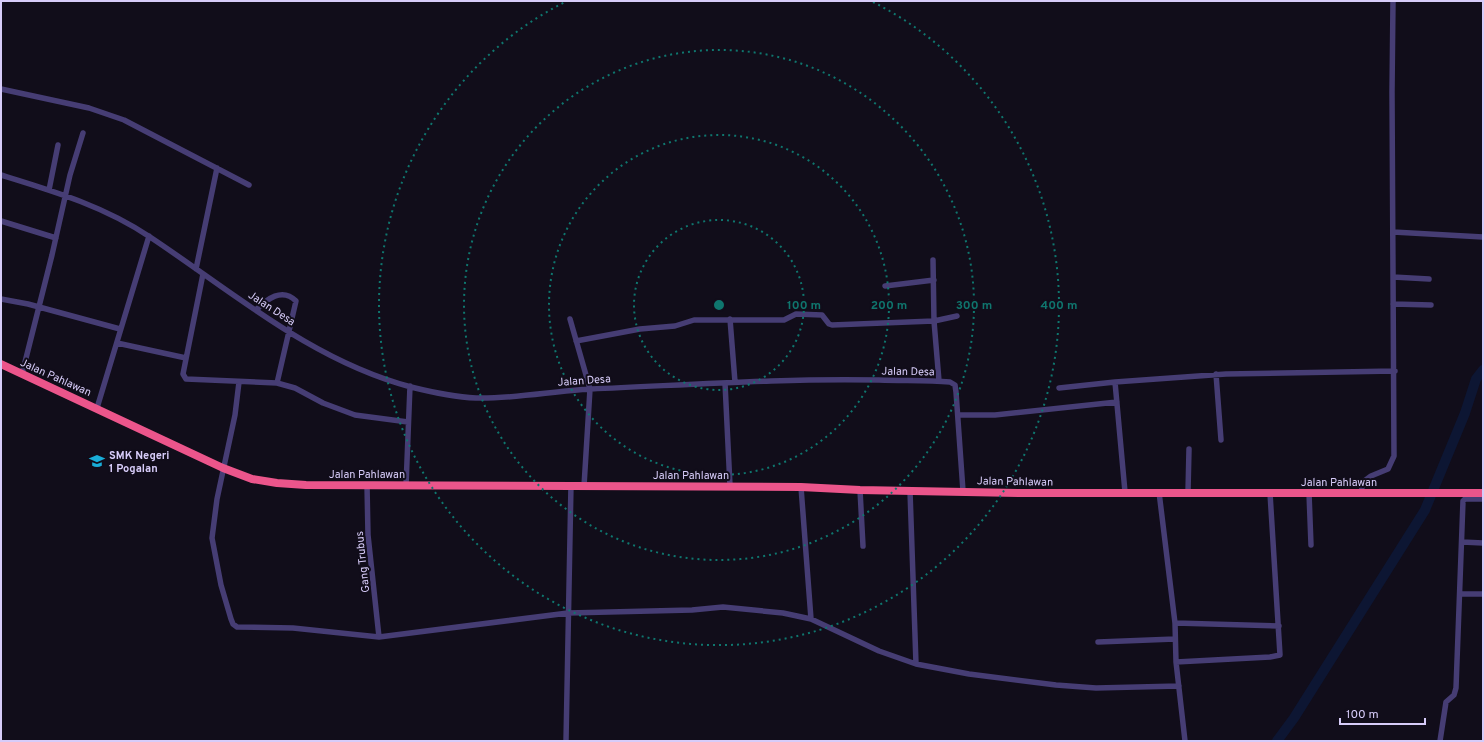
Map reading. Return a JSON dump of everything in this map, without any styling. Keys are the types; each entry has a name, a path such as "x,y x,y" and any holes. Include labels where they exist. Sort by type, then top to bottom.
{"highway":[{"name":"Jalan Pahlawan","path":"1,364 223,468 252,479 276,483 367,486 730,486 910,491 1483,493"}],"street":[{"path":"1361,493 1362,485 1365,480 1388,469 1393,462 1393,1"},
{"path":"1,89 89,108 124,120 249,185"},
{"path":"22,374 67,191 83,133"},
{"path":"49,190 58,145"},
{"path":"196,269 217,168"},
{"name":"Jalan Desa","path":"1,175 49,190 67,191 149,236 256,310 334,357 357,368 410,386 476,398 590,389 735,382 835,379 950,382 955,385 963,491"},
{"path":"1,221 56,238"},
{"path":"1393,232 1483,237"},
{"path":"97,408 149,236"},
{"path":"933,260 934,322 939,381"},
{"path":"203,274 183,374 186,379 278,384 294,388 323,403 355,415 408,422"},
{"path":"1393,277 1430,279"},
{"path":"885,286 934,280"},
{"path":"256,310 275,295 287,295 296,303 278,384"},
{"path":"1,299 39,307 120,329"},
{"path":"1394,304 1431,305"},
{"path":"576,341 640,329 675,326 694,320 784,320 794,314 809,313 822,315 831,325 934,322 957,316"},
{"path":"570,319 590,389 584,486"},
{"path":"730,319 735,382"},
{"path":"117,343 186,358"},
{"path":"1059,388 1216,374 1394,371"},
{"path":"1216,374 1221,440"},
{"path":"239,382 235,415 223,468 212,538 221,585 233,624 240,627 293,628 378,637 454,629 568,613 723,608 775,612 811,619 879,651 916,664 969,674 1056,686 1096,688 1179,686"},
{"path":"1115,382 1125,492"},
{"path":"725,383 730,486"},
{"path":"406,486 410,386"},
{"path":"958,415 995,414 1117,402"},
{"path":"1188,492 1189,449"},
{"path":"566,741 571,485"},
{"name":"Gang Trubus","path":"367,486 368,535 378,637"},
{"path":"801,487 811,619"},
{"path":"860,490 863,546"},
{"path":"910,491 916,664"},
{"path":"1159,492 1175,623 1176,662 1185,741"},
{"path":"1176,662 1276,657 1280,653 1270,493"},
{"path":"1309,493 1311,545"},
{"path":"1440,741 1446,702 1454,695 1456,688 1463,501 1466,499 1483,499"},
{"path":"1462,542 1483,543"},
{"path":"1460,594 1483,594"},
{"path":"1175,623 1279,626"},
{"path":"1098,642 1175,638"}],"waterway":[{"path":"1277,741 1294,718 1425,510 1465,413 1476,379 1483,370"}],"place":[{"name":"SMK Negeri 1 Pogalan","path":"97,461"}]}
